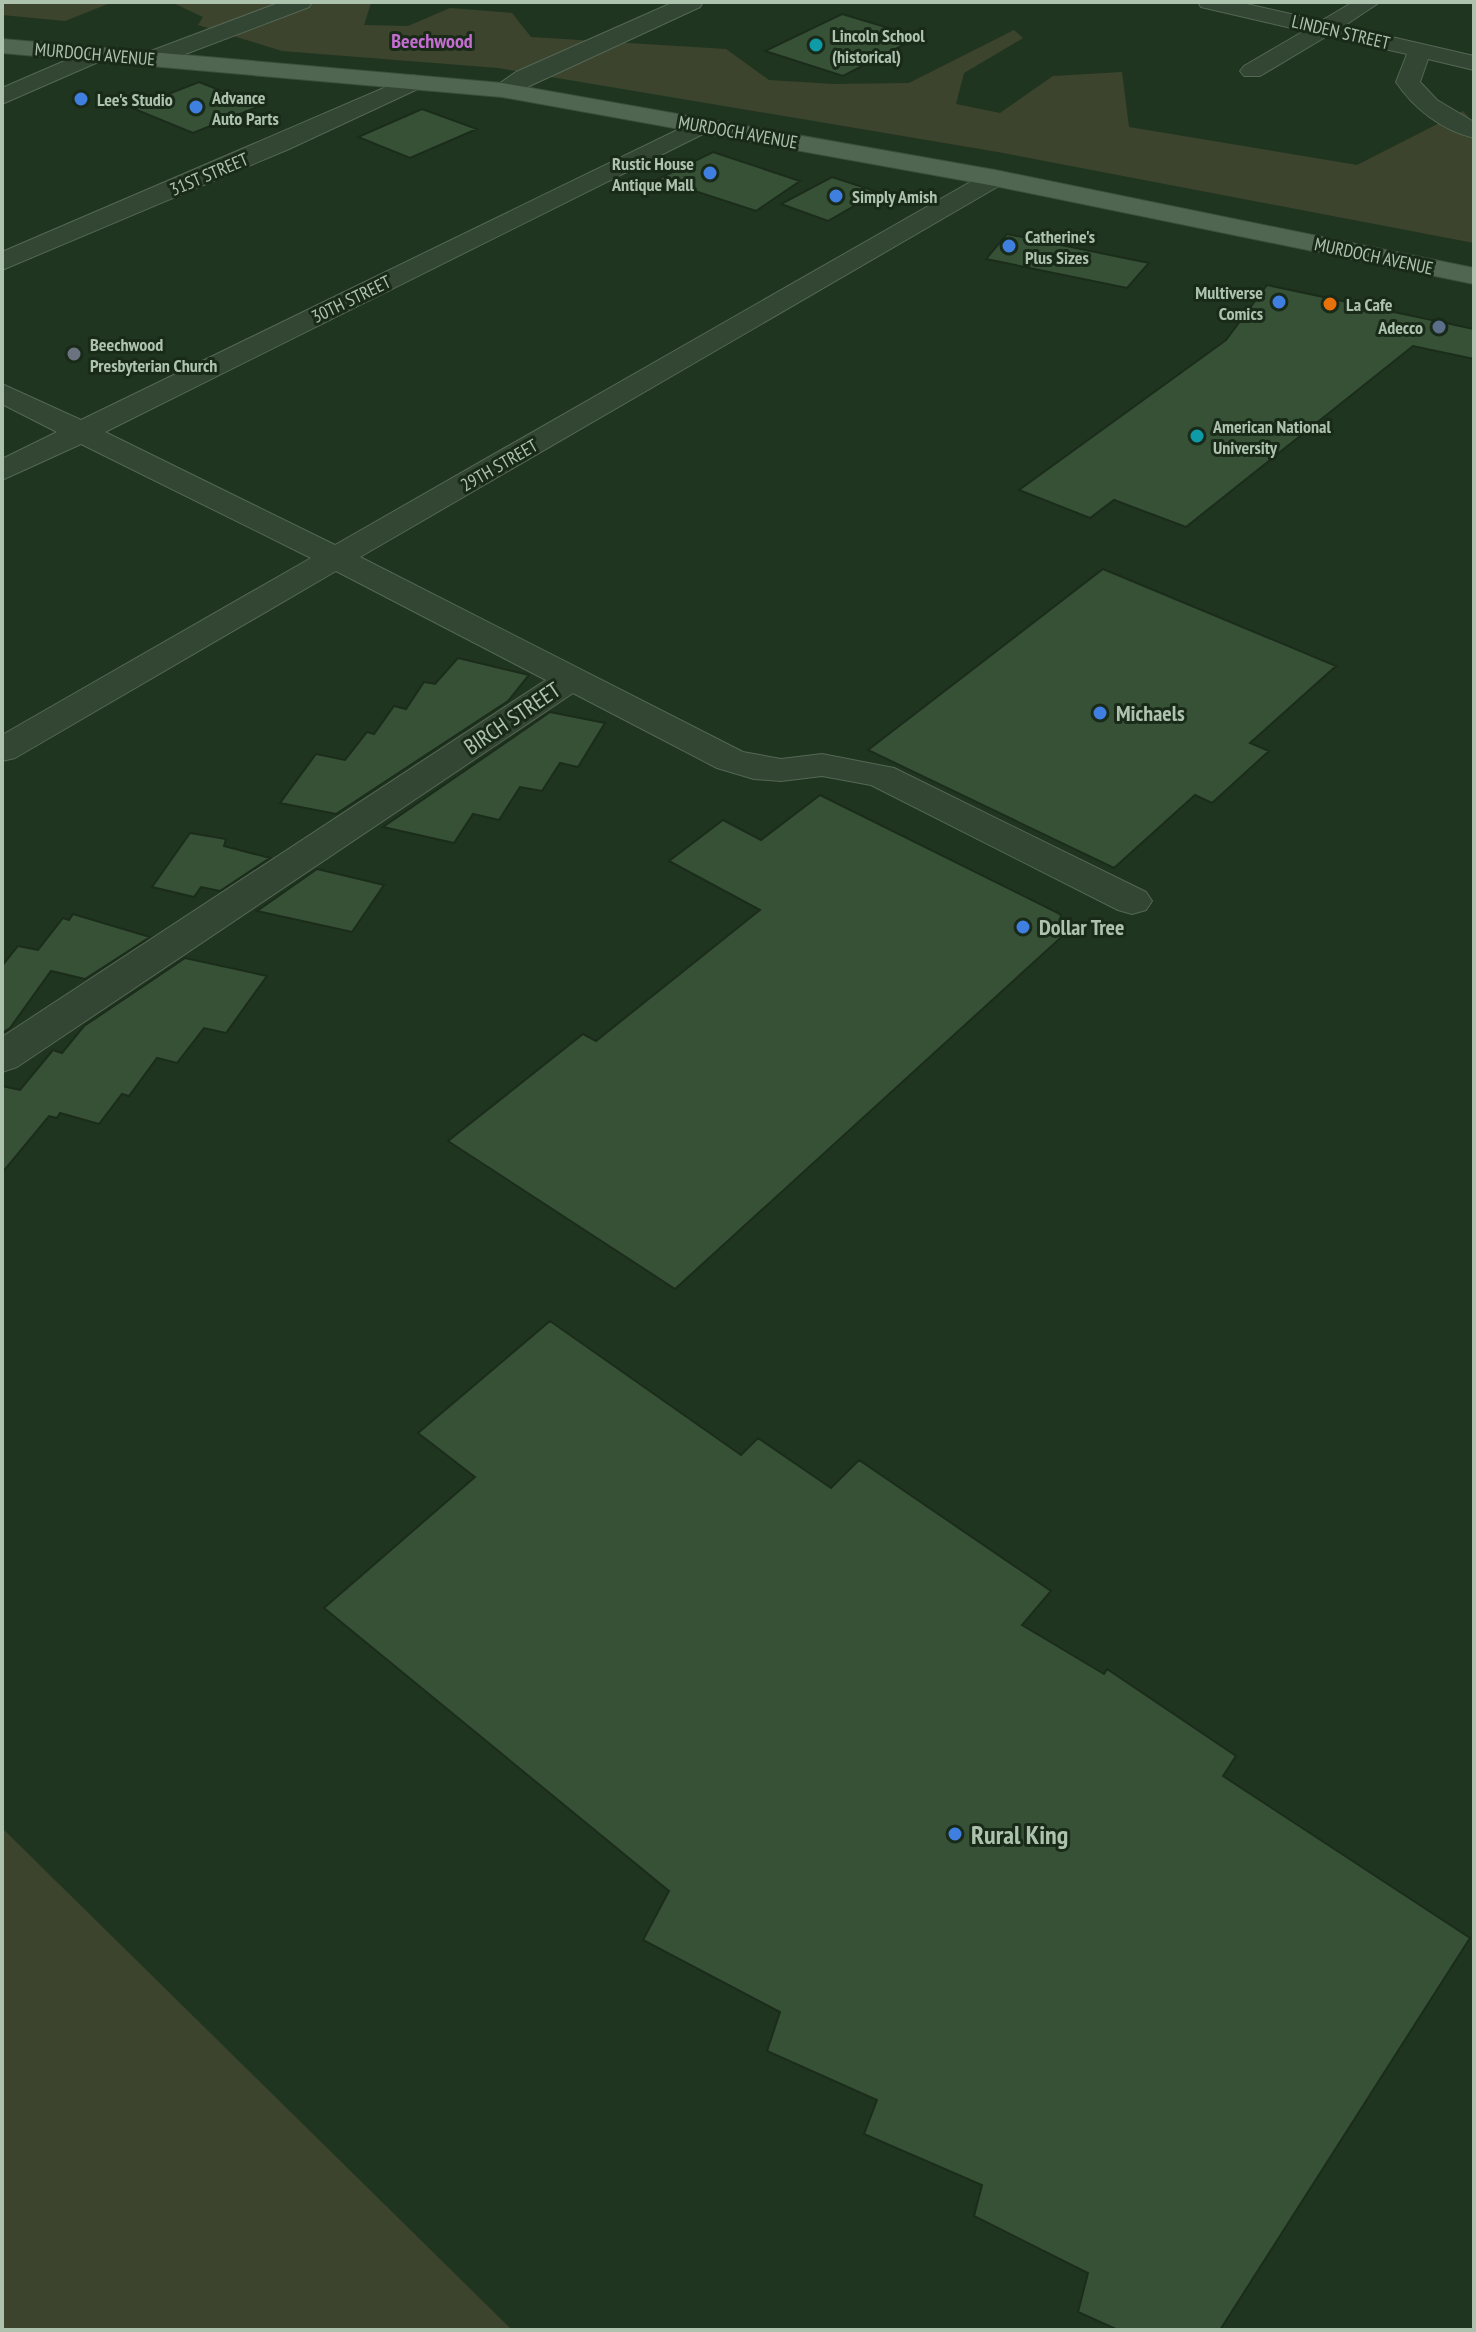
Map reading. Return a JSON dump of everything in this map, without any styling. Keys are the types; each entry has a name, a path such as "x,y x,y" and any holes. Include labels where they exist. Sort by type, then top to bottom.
{"main road":[{"name":"MURDOCH AVENUE","path":"2,46 502,90 995,178 1471,277"}],"street":[{"path":"151,59 301,2"},
{"path":"502,90 524,77 692,2"},
{"name":"LINDEN STREET","path":"1209,2 1474,63"},
{"path":"1252,71 1369,2"},
{"path":"1420,51 1408,82 1415,95 1447,118 1474,131"},
{"path":"2,97 97,54"},
{"name":"31ST STREET","path":"2,262 265,150 414,82"},
{"name":"30TH STREET","path":"2,471 700,126"},
{"name":"29TH STREET","path":"2,750 995,178"},
{"name":"BIRCH STREET","path":"2,393 336,558 571,679 2,1057"},
{"path":"571,679 730,760 754,768 781,770 822,765 881,776 1132,901"}],"green space":[{"path":"2,2 113,2 65,21 2,15"},
{"path":"171,2 371,3 364,25 408,26 450,8 512,13 531,37 726,49 769,80 833,84 909,83 1014,30 1023,38 964,73 956,104 1000,113 1053,76 1122,72 1129,127 1357,165 1463,111 1474,123 1474,243 998,152 498,68 282,51 198,25 203,17"},
{"path":"2,1828 512,2330 2,2330"}],"building":[{"name":"Lincoln School (historical)","path":"842,14 919,37 843,76 765,51"},
{"name":"Advance Auto Parts","path":"199,82 260,106 193,133 132,108"},
{"path":"422,109 477,129 410,158 358,137"},
{"path":"713,152 800,181 756,211 658,179"},
{"name":"Simply Amish","path":"832,177 878,192 828,221 781,204"},
{"path":"1007,234 1149,263 1127,288 986,259"},
{"name":"American National University","path":"1267,285 1474,329 1474,359 1413,346 1186,527 1114,500 1090,518 1019,490 1226,340"},
{"name":"Michaels","path":"1103,569 1336,666 1250,743 1269,751 1212,803 1195,795 1114,868 868,750"},
{"path":"458,658 529,675 508,701 336,814 280,803 316,754 345,760 367,732 374,734 394,706 406,709 424,682 435,684"},
{"path":"550,712 605,723 578,767 560,763 542,791 520,787 499,820 473,814 454,843 383,827"},
{"path":"820,795 1060,914 1067,932 675,1289 448,1141 583,1034 596,1041 760,910 669,861 723,820 761,840"},
{"path":"190,833 226,839 224,846 270,858 220,891 201,887 194,897 152,887"},
{"path":"317,869 384,885 352,932 257,911"},
{"path":"73,914 150,937 85,979 51,971 10,1028 2,1033 2,966 18,946 38,950 63,918 69,920"},
{"path":"185,958 267,976 226,1033 204,1028 177,1063 157,1058 129,1096 122,1094 99,1124 60,1113 57,1118 49,1116 2,1173 2,1086 20,1090 53,1050 62,1053 84,1026"},
{"name":"Rural King","path":"550,1321 741,1455 758,1438 831,1488 859,1460 1051,1591 1022,1625 1104,1674 1107,1669 1236,1756 1223,1776 1470,1938 1220,2330 1118,2330 1078,2312 1088,2273 974,2216 982,2185 864,2134 877,2100 767,2051 780,2012 643,1940 669,1891 324,1608 475,1477 418,1433"}],"place":[{"name":"Lincoln School (historical)","path":"816,45"},
{"name":"Lee's Studio","path":"81,99"},
{"name":"Advance Auto Parts","path":"196,107"},
{"name":"Rustic House Antique Mall","path":"710,173"},
{"name":"Simply Amish","path":"836,196"},
{"name":"Catherine's Plus Sizes","path":"1009,246"},
{"name":"Multiverse Comics","path":"1279,302"},
{"name":"La Cafe","path":"1330,304"},
{"name":"Adecco","path":"1439,327"},
{"name":"Beechwood Presbyterian Church","path":"74,354"},
{"name":"American National University","path":"1197,436"},
{"name":"Michaels","path":"1100,713"},
{"name":"Dollar Tree","path":"1023,927"},
{"name":"Rural King","path":"955,1834"}],"district":[{"name":"Beechwood","path":"432,41"}]}
